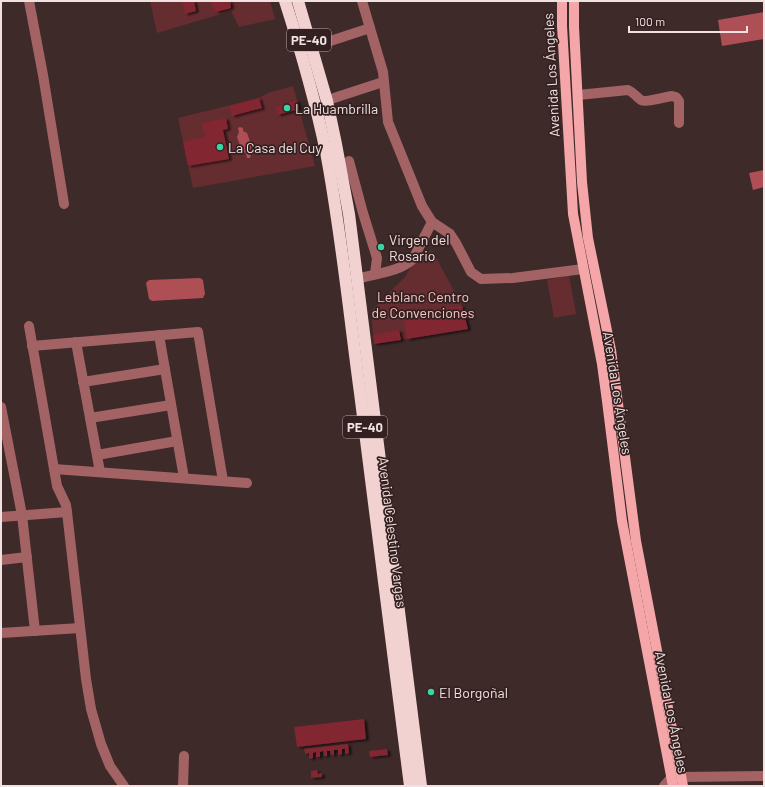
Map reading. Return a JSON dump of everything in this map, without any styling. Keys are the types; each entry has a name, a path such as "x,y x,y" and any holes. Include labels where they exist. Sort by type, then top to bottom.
{"highway":[{"name":"Avenida Celestino Vargas","path":"285,1 327,101 348,214 357,279 354,304"},
{"name":"Avenida Celestino Vargas","path":"298,1 315,105 326,151 354,304 412,757 421,786"},
{"name":"Avenida Celestino Vargas","path":"410,786 412,757"}],"main road":[{"name":"Avenida Los Ángeles","path":"562,1 562,26 573,214 605,386 623,528 677,782"},
{"name":"Avenida Los Ángeles","path":"574,1 582,182 588,238 611,350 636,541 677,782"}],"street":[{"path":"29,1 43,75 64,204"},
{"path":"362,1 383,72 388,122 422,206 432,222 450,234 471,272 481,279 513,278 583,269"},
{"path":"306,49 370,28"},
{"path":"334,98 383,82"},
{"path":"578,95 628,90 636,94 640,100 646,101 672,96 676,97 679,101 679,123"},
{"path":"349,161 377,258 375,274"},
{"path":"357,279 401,268 414,259 432,222"},
{"path":"29,326 56,486 68,512 80,628 91,709 101,744 110,766 124,786"},
{"path":"32,346 198,332 223,481"},
{"path":"159,335 184,478"},
{"path":"76,342 100,472"},
{"path":"83,382 165,369"},
{"path":"90,418 171,405"},
{"path":"1,407 22,515 35,631"},
{"path":"97,455 177,441"},
{"path":"54,469 247,483"},
{"path":"1,517 68,512"},
{"path":"1,560 27,557"},
{"path":"1,632 80,628"},
{"path":"183,786 184,756"},
{"path":"664,786 677,782 764,776"}],"green space":[{"path":"150,1 270,1 275,19 239,27 231,11 157,33"},
{"path":"293,86 297,100 275,107 279,115 299,109 315,166 193,188 178,118 259,98 268,93"},
{"name":"Leblanc Centro de Convenciones","path":"432,250 462,306 468,329 374,344 371,311 405,277 416,259"},
{"path":"569,275 576,314 554,318 547,280"}],"shaded area":[{"path":"764,12 764,39 722,46 718,20"},
{"path":"240,127 247,133 252,147 249,152 251,154 250,158 247,158 246,153 242,151 237,137 239,132 238,128"},
{"path":"764,170 764,187 753,190 749,173"},
{"path":"200,278 203,280 205,294 203,298 152,301 149,299 146,283 149,280"}],"building":[{"path":"194,1 196,11 185,14 182,2"},
{"path":"211,1 230,1 231,8 216,12"},
{"path":"259,98 262,108 232,116 229,106"},
{"name":"La Huambrilla","path":"297,100 299,109 278,115 275,107"},
{"path":"226,118 228,129 223,130 229,159 188,166 183,142 205,137 202,123"},
{"path":"462,306 468,329 407,339 404,321 407,316"},
{"path":"399,330 401,340 374,344 373,335"},
{"path":"364,719 366,739 297,747 294,727"},
{"path":"348,744 349,753 345,754 345,749 342,749 342,754 338,755 338,750 334,750 334,755 331,755 330,751 327,751 327,756 324,756 323,751 320,752 320,757 316,757 316,752 313,753 313,758 309,759 309,753 305,754 304,749"},
{"path":"387,749 388,755 370,757 369,751"},
{"path":"317,770 318,774 322,773 322,777 311,778 311,771"}],"place":[{"name":"La Huambrilla","path":"287,108"},
{"name":"La Casa del Cuy","path":"220,147"},
{"name":"Virgen del Rosario","path":"381,247"},
{"name":"El Borgoñal","path":"431,692"}]}
